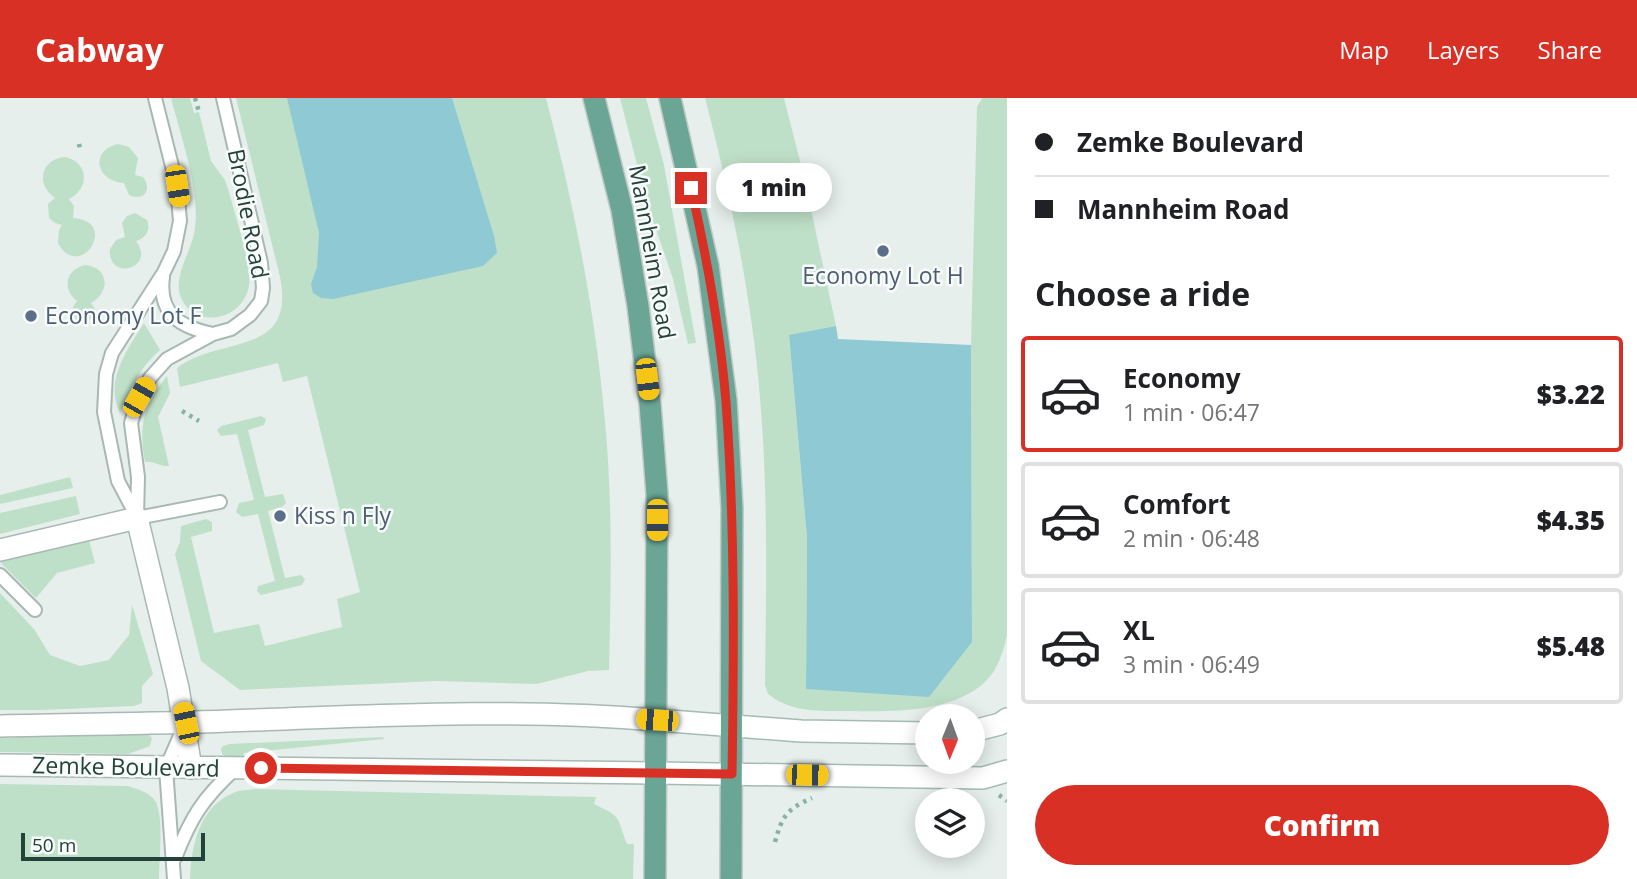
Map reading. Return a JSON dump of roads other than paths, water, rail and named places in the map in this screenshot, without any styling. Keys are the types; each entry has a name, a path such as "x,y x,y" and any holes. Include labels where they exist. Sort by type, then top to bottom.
{"main road":[{"name":"Mannheim Road","path":"594,98 622,211 638,306 650,404 657,494 655,879"},
{"name":"Mannheim Road","path":"670,98 708,266 726,400 732,508 731,879"}],"street":[{"path":"0,550 138,518"},
{"name":"Brodie Road","path":"138,518 186,723 191,768"},
{"name":"Zemke Boulevard","path":"0,726 186,723 432,712 603,715 801,731 915,733"},
{"path":"985,728 1007,719"},
{"name":"Zemke Boulevard","path":"0,765 983,778 1007,771"},
{"path":"983,778 1007,783"}],"lane":[{"name":"Brodie Road","path":"138,518 118,481 104,412 106,374 112,353 164,272 174,251 180,208 155,98"},
{"name":"Brodie Road","path":"138,518 138,477 131,423 139,397 150,378 167,359 213,334 231,329 250,315 261,301 263,288 256,236 223,98"},
{"path":"164,272 161,292 166,307 178,321 195,330 213,334"},
{"path":"138,518 220,502"},
{"path":"0,575 35,610"},
{"path":"174,879 166,768 186,723"},
{"path":"174,862 188,825 205,797 236,768"}],"water":[{"path":"287,98 452,98 497,253 483,266 333,299 321,298 313,293 311,284 317,267 319,233"},
{"path":"836,326 838,339 971,345 972,642 929,697 806,689 807,538 789,335"}],"place":[{"name":"Economy Lot H","path":"883,251"},
{"name":"Economy Lot F","path":"31,316"},
{"name":"Kiss n Fly","path":"280,516"}]}
